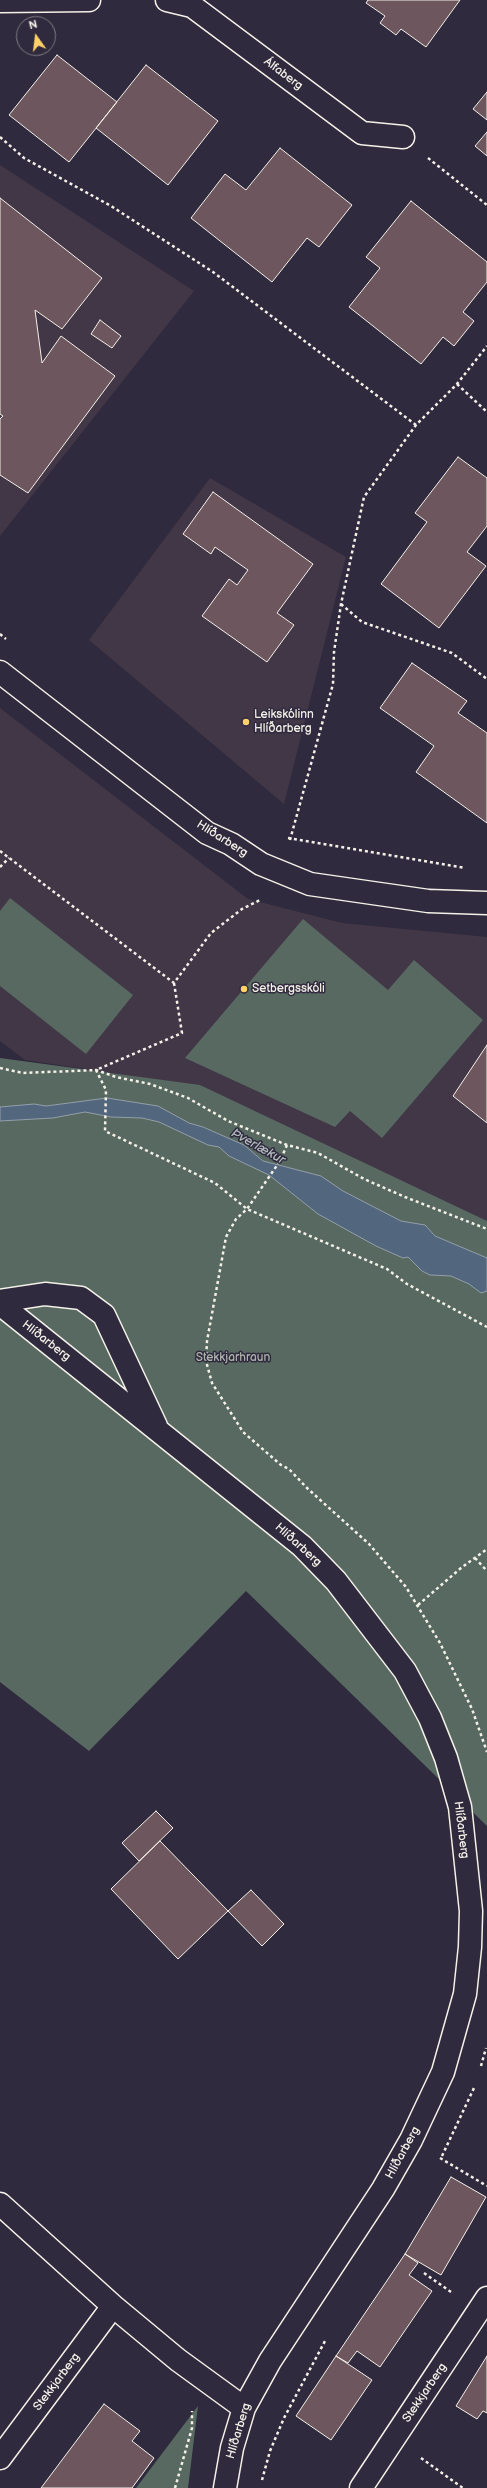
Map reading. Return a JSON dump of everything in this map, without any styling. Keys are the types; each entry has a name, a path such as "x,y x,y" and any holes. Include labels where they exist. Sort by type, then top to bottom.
{"street":[{"path":"0,1 89,0"},
{"name":"Álfaberg","path":"167,0 192,6 362,133 403,137"},
{"name":"Hlíðarberg","path":"0,672 207,833 231,844 261,864 310,884 428,901 487,903"},
{"path":"0,1303 45,1294 81,1298 104,1315 157,1429"},
{"name":"Hlíðarberg","path":"0,1303 302,1546 336,1581 404,1671 430,1718 446,1758 460,1807 471,1911 465,1994 443,2072 411,2140 383,2188 270,2361 244,2408 232,2448 225,2488"},
{"path":"0,2204 113,2306 178,2360 244,2408"},
{"name":"Stekkjarberg","path":"361,2488 487,2298"},
{"name":"Stekkjarberg","path":"0,2458 113,2306"}],"path":[{"path":"0,137 24,158 111,206 213,272 416,425"},
{"path":"403,137 487,206"},
{"path":"310,884 289,838 333,684 334,652 341,604 364,497 416,425 457,384 487,346"},
{"path":"457,384 487,412"},
{"path":"341,604 362,622 452,653 487,679"},
{"path":"0,634 10,642"},
{"path":"282,835 289,838 472,869"},
{"path":"0,851 174,983 182,1033 96,1070 23,1073 0,1068"},
{"path":"0,867 9,858"},
{"path":"174,983 211,933 242,908 264,899"},
{"path":"96,1070 106,1090 105,1131 215,1183 247,1209 388,1269 407,1284 487,1327"},
{"path":"96,1070 116,1077 150,1084 188,1098 228,1121 287,1146 318,1153 391,1191 487,1229"},
{"path":"287,1146 280,1161 247,1209 236,1219 226,1237 207,1340 206,1361 212,1383 243,1432 281,1465 289,1469 307,1488 370,1544 406,1587 440,1642 472,1709 487,1752"},
{"path":"418,1605 460,1568 487,1549"},
{"path":"475,1558 487,1571"},
{"path":"440,2158 487,2186"},
{"path":"394,2439 463,2488"}],"shaded area":[{"path":"0,165 194,291 0,536"},
{"name":"Leikskólinn Hlíðarberg","path":"210,478 346,557 284,804 89,640"},
{"name":"Setbergsskóli","path":"0,708 248,899 342,923 487,937 487,1222 174,1088 139,1077 25,1060 0,1041"}],"green space":[{"path":"10,898 133,995 86,1054 0,986 0,911"},
{"path":"303,919 388,990 414,960 483,1020 382,1138 350,1111 335,1127 185,1058"},
{"name":"Stekkjarhraun","path":"0,1058 200,1085 487,1221 487,1826 246,1591 89,1751 0,1682"},
{"path":"198,2406 188,2488 136,2488"}],"water":[{"path":"107,1098 158,1106 189,1123 203,1127 244,1145 263,1161 321,1176 343,1191 401,1221 425,1225 435,1236 487,1258 487,1291 481,1293 469,1284 451,1276 430,1275 422,1271 408,1257 403,1258 376,1246 318,1214 269,1175 229,1156 219,1147 208,1145 159,1122 142,1118 111,1117 85,1112 53,1118 0,1121 0,1107 34,1104 46,1106"}],"building":[{"path":"368,0 460,0 426,47 401,29 396,35 380,23 385,16 366,3"},
{"path":"57,55 117,102 69,162 9,115"},
{"path":"146,65 218,121 168,185 96,128"},
{"path":"487,92 487,120 473,109"},
{"path":"487,132 487,156 475,146"},
{"path":"280,148 352,205 319,247 307,238 272,282 191,218 225,174 246,190"},
{"path":"0,198 102,278 62,329 35,310 42,363 61,336 115,376 28,493 0,475 0,419 3,416 0,414"},
{"path":"411,201 487,262 487,282 463,312 474,321 454,346 443,337 421,364 349,307 380,268 366,257"},
{"path":"100,320 121,336 112,348 91,334"},
{"path":"458,457 487,478 487,526 467,552 486,566 439,628 381,584 427,522 415,513"},
{"path":"213,492 313,564 277,613 294,625 267,662 202,616 229,579 237,585 248,570 215,547 211,554 183,534"},
{"path":"412,663 467,701 458,713 487,733 487,823 416,772 434,746 380,708"},
{"path":"487,1045 487,1123 453,1096"},
{"path":"156,1811 173,1828 139,1861 122,1843"},
{"path":"160,1841 228,1911 178,1959 111,1889"},
{"path":"251,1890 284,1924 262,1946 228,1911"},
{"path":"451,2177 486,2197 441,2275 405,2254"},
{"path":"405,2254 418,2263 409,2275 432,2291 380,2367 357,2351 348,2363 336,2356"},
{"path":"336,2356 372,2380 331,2440 296,2416"},
{"path":"487,2356 487,2413 483,2411 477,2419 456,2406"},
{"path":"104,2404 140,2431 132,2441 154,2458 132,2488 41,2488"}],"place":[{"name":"Leikskólinn Hlíðarberg","path":"246,722"},
{"name":"Setbergsskóli","path":"244,989"}],"water label":[{"name":"Þverlækur","path":"258,1147"}]}
